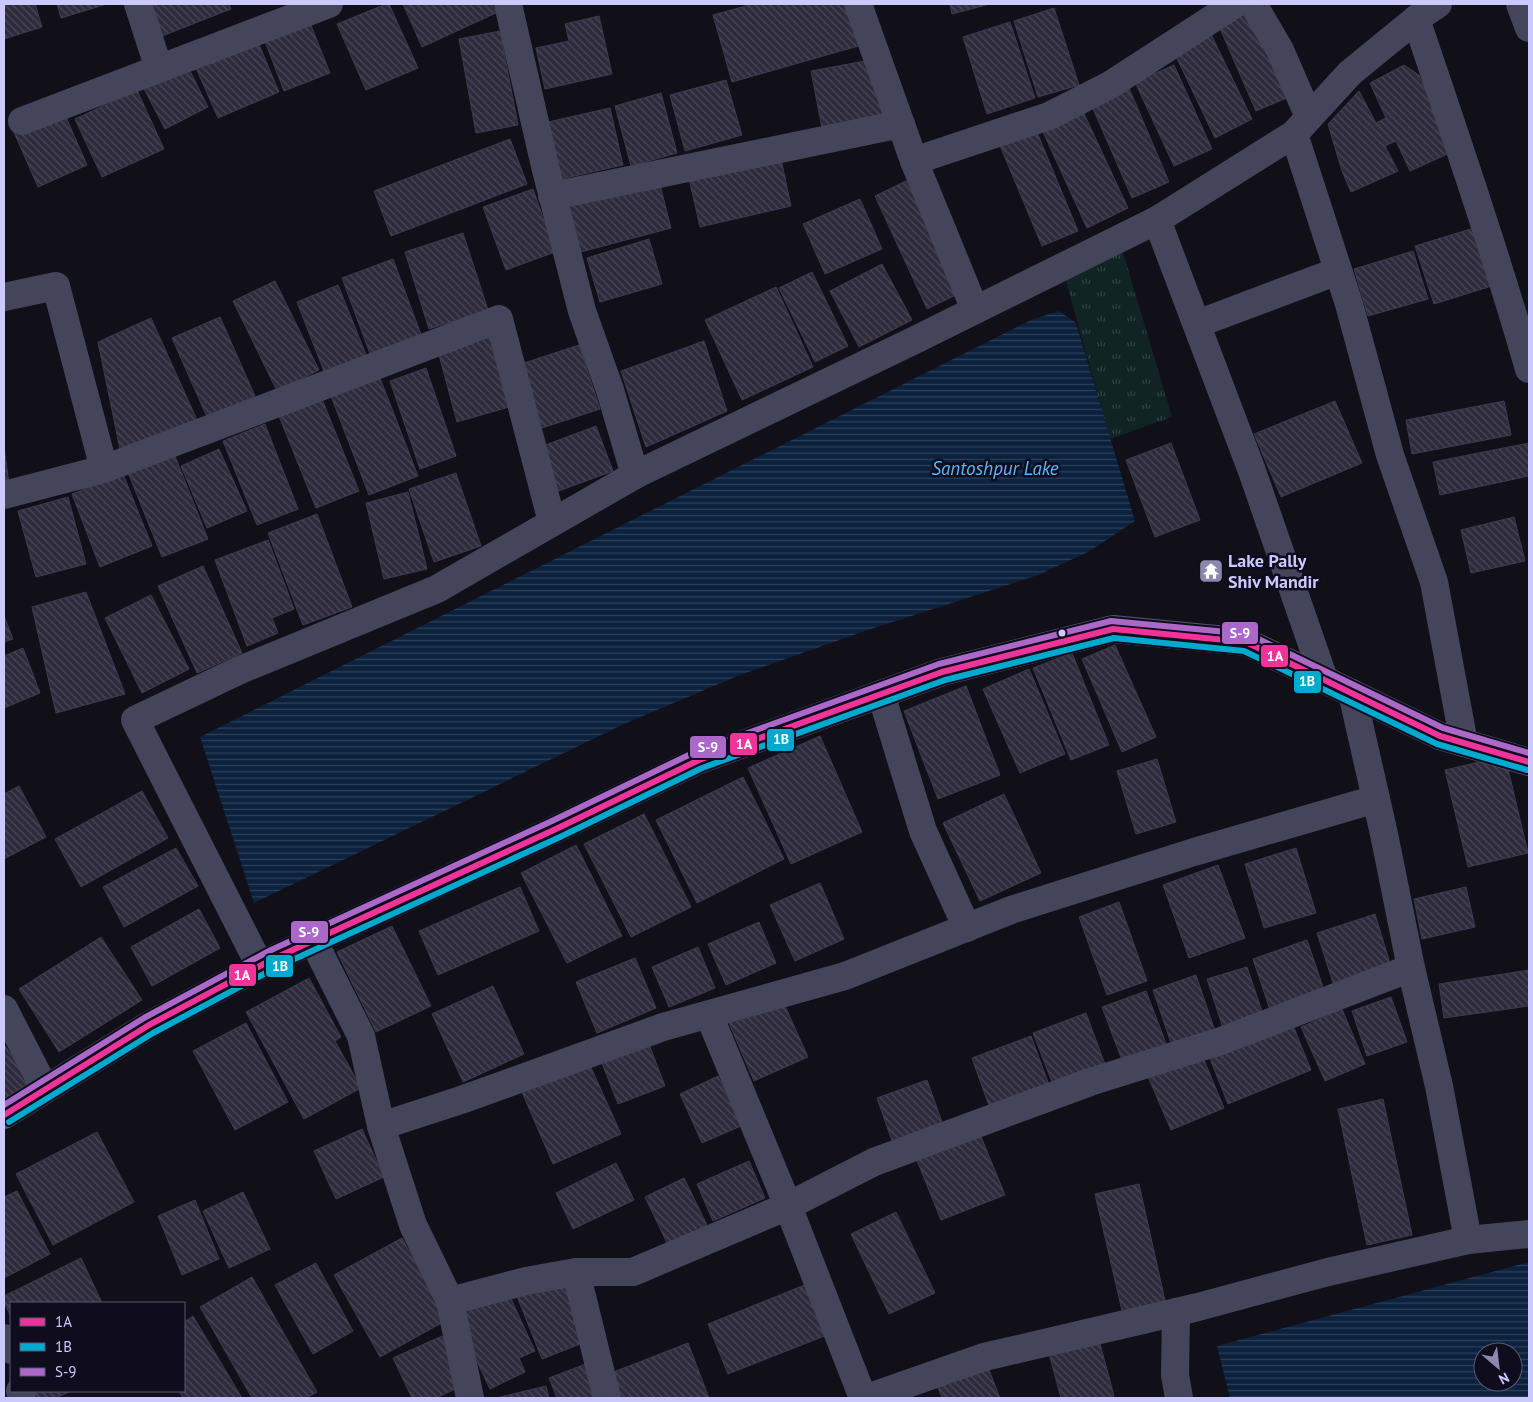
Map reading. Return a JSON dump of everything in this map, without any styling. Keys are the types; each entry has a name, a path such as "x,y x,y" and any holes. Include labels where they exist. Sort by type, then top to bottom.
{"main road":[{"path":"4,1115 149,1025 260,966 556,829 699,760 942,672 1113,629 1246,642 1440,736 1529,762"}],"street":[{"path":"138,4 159,69"},
{"path":"22,121 330,4"},
{"path":"508,4 552,196 582,311 610,390 635,475"},
{"path":"858,4 914,161 975,310"},
{"path":"914,161 1050,116 1110,85 1235,4"},
{"path":"1253,4 1280,50 1338,271 1349,304 1390,455 1434,582 1464,743"},
{"path":"1520,4 1529,28"},
{"path":"260,966 135,720 240,670 437,589 635,475 1157,220 1301,126 1350,73 1427,11 1468,173 1529,369"},
{"path":"552,196 901,124"},
{"path":"1157,220 1252,471 1324,680"},
{"path":"1197,324 1338,271"},
{"path":"4,297 56,286 104,470"},
{"path":"4,495 104,470 500,319 552,522"},
{"path":"1352,693 1411,968 1439,1086 1468,1240"},
{"path":"881,694 923,831 967,928"},
{"path":"381,1126 461,1100 663,1027 845,976 1020,907 1194,852 1376,799"},
{"path":"313,940 361,1036 381,1126 413,1225 450,1301 470,1398"},
{"path":"450,1301 526,1281 576,1272 633,1272 788,1206 874,1162 1090,1082 1221,1041 1411,968"},
{"path":"4,1009 45,1089"},
{"path":"709,1015 788,1206 863,1398"},
{"path":"866,1398 984,1358 1176,1312 1328,1272 1468,1240 1529,1234"},
{"path":"576,1272 607,1398"},
{"path":"1176,1312 1175,1375 1179,1398"}],"green space":[{"path":"1119,239 1172,417 1110,439 1062,267"}],"water":[{"name":"Santoshpur Lake","path":"1059,311 1076,323 1135,521 1088,552 1038,575 865,631 740,675 624,724 254,903 200,737 1031,320"},
{"path":"1529,1262 1529,1398 1230,1398 1217,1346"}],"building":[{"path":"4,4 35,4 42,27 4,39"},
{"path":"57,4 107,4 61,18"},
{"path":"150,4 229,4 231,9 162,36"},
{"path":"389,4 418,68 366,90 337,24"},
{"path":"403,4 492,4 496,13 422,47"},
{"path":"753,4 850,4 862,45 732,82 713,15"},
{"path":"950,4 990,4 952,14"},
{"path":"1247,4 1289,97 1256,111 1215,17"},
{"path":"1054,8 1079,85 1038,97 1014,21"},
{"path":"306,13 330,73 284,91 261,31"},
{"path":"599,16 612,74 545,89 536,48 569,41 565,24"},
{"path":"1010,22 1035,98 987,114 963,37"},
{"path":"500,31 518,125 476,133 459,39"},
{"path":"1210,32 1252,119 1215,138 1173,50"},
{"path":"258,42 279,92 218,118 196,68"},
{"path":"876,59 887,115 822,128 811,71"},
{"path":"186,63 208,107 165,129 142,85"},
{"path":"1174,65 1212,149 1174,166 1135,82"},
{"path":"1404,65 1419,75 1452,152 1410,171 1396,141 1385,146 1398,171 1351,192 1342,171 1328,124 1359,91 1376,123 1386,118 1370,83"},
{"path":"726,80 742,135 685,151 670,95"},
{"path":"1129,88 1169,182 1132,198 1091,104"},
{"path":"137,90 164,149 102,177 75,119"},
{"path":"661,93 677,153 631,166 615,106"},
{"path":"1080,105 1128,208 1087,228 1039,123"},
{"path":"62,108 87,165 38,187 13,130"},
{"path":"610,108 623,165 561,179 548,122"},
{"path":"1034,125 1078,231 1042,246 998,141"},
{"path":"510,139 527,184 391,236 374,191"},
{"path":"780,154 791,206 700,227 688,174"},
{"path":"658,177 671,228 577,253 563,202"},
{"path":"910,179 962,292 927,309 875,196"},
{"path":"533,189 555,252 506,270 483,207"},
{"path":"860,199 882,249 825,274 803,224"},
{"path":"1477,227 1495,285 1434,304 1415,246"},
{"path":"463,233 488,310 429,329 405,252"},
{"path":"649,239 662,284 600,302 587,258"},
{"path":"1413,251 1428,299 1368,316 1354,269"},
{"path":"393,259 423,340 372,359 342,278"},
{"path":"882,264 912,320 859,347 830,291"},
{"path":"812,272 848,346 815,362 779,288"},
{"path":"275,281 319,370 277,391 233,301"},
{"path":"338,285 367,357 325,374 297,302"},
{"path":"776,287 813,367 742,400 705,320"},
{"path":"220,317 255,396 207,417 172,338"},
{"path":"151,318 197,420 120,449 98,342"},
{"path":"497,334 516,405 457,422 438,351"},
{"path":"704,341 727,411 646,447 621,371"},
{"path":"579,345 600,409 536,430 515,366"},
{"path":"426,368 456,456 420,469 390,381"},
{"path":"380,378 418,476 369,495 331,396"},
{"path":"322,399 359,491 316,508 279,416"},
{"path":"1335,401 1362,463 1281,497 1254,434"},
{"path":"1504,401 1511,435 1412,454 1406,420"},
{"path":"265,424 298,509 257,525 223,441"},
{"path":"596,426 613,471 556,492 540,447"},
{"path":"1171,443 1200,520 1155,537 1126,460"},
{"path":"1529,443 1529,476 1440,495 1433,462"},
{"path":"4,447 10,491 4,492"},
{"path":"219,449 247,511 207,528 181,466"},
{"path":"173,451 208,539 162,557 127,470"},
{"path":"456,473 481,546 434,562 409,489"},
{"path":"123,474 152,546 100,567 72,494"},
{"path":"408,492 427,569 384,579 366,503"},
{"path":"68,497 86,564 36,577 18,511"},
{"path":"317,514 352,607 303,625 268,533"},
{"path":"1514,517 1525,561 1471,573 1461,530"},
{"path":"268,540 294,609 272,618 278,633 247,646 215,560"},
{"path":"203,566 242,653 197,673 158,586"},
{"path":"86,592 125,694 56,713 32,607"},
{"path":"151,595 189,669 142,693 105,618"},
{"path":"4,616 13,639 4,642"},
{"path":"1115,645 1156,737 1122,752 1082,659"},
{"path":"23,648 40,693 4,708 4,656"},
{"path":"1072,653 1109,745 1071,760 1033,668"},
{"path":"1029,669 1065,754 1020,773 983,689"},
{"path":"966,686 1000,775 938,799 904,711"},
{"path":"820,736 862,832 791,864 748,768"},
{"path":"1505,756 1528,853 1468,867 1445,770"},
{"path":"1157,759 1176,822 1136,834 1117,771"},
{"path":"743,777 784,859 697,903 656,820"},
{"path":"19,786 46,837 4,859 4,794"},
{"path":"142,791 168,838 81,887 55,839"},
{"path":"1004,794 1041,873 980,901 943,823"},
{"path":"644,814 691,907 631,937 584,844"},
{"path":"576,845 622,936 567,963 521,873"},
{"path":"176,848 198,886 124,927 103,887"},
{"path":"1296,848 1316,913 1264,928 1245,864"},
{"path":"1218,865 1245,938 1189,958 1163,885"},
{"path":"820,883 844,939 795,961 770,905"},
{"path":"520,887 539,931 438,975 419,931"},
{"path":"1466,887 1475,927 1422,939 1414,899"},
{"path":"1119,902 1147,981 1107,995 1079,917"},
{"path":"199,909 220,948 152,986 131,947"},
{"path":"1375,914 1392,970 1335,989 1317,933"},
{"path":"759,922 776,963 726,985 708,944"},
{"path":"392,926 431,1006 376,1032 337,952"},
{"path":"101,937 142,1000 59,1052 19,989"},
{"path":"1307,940 1325,993 1271,1013 1253,959"},
{"path":"698,947 715,988 669,1007 652,967"},
{"path":"635,958 656,1008 597,1033 576,982"},
{"path":"1247,967 1263,1014 1223,1028 1207,979"},
{"path":"1529,970 1529,1006 1444,1018 1439,984"},
{"path":"1196,975 1215,1031 1172,1046 1153,990"},
{"path":"309,978 341,1037 335,1041 361,1088 304,1119 246,1012"},
{"path":"493,986 524,1054 463,1082 432,1014"},
{"path":"1146,991 1167,1046 1123,1063 1102,1007"},
{"path":"1391,997 1407,1042 1367,1056 1352,1011"},
{"path":"782,999 808,1057 754,1081 729,1023"},
{"path":"1342,1009 1365,1064 1325,1081 1301,1027"},
{"path":"1086,1013 1106,1067 1054,1087 1033,1033"},
{"path":"246,1023 288,1102 235,1130 193,1051"},
{"path":"1292,1023 1311,1070 1228,1104 1209,1056"},
{"path":"1031,1036 1049,1085 989,1106 972,1058"},
{"path":"647,1039 665,1086 618,1104 600,1058"},
{"path":"4,1044 30,1084 4,1101"},
{"path":"1200,1050 1224,1108 1171,1130 1146,1072"},
{"path":"589,1063 621,1134 553,1164 522,1092"},
{"path":"718,1076 741,1126 702,1143 680,1094"},
{"path":"927,1080 943,1125 893,1144 877,1098"},
{"path":"1383,1099 1412,1235 1367,1245 1338,1109"},
{"path":"977,1127 1005,1195 941,1220 914,1153"},
{"path":"362,1129 384,1177 336,1199 314,1151"},
{"path":"97,1132 134,1202 53,1245 16,1174"},
{"path":"749,1161 765,1198 713,1221 697,1184"},
{"path":"616,1163 634,1200 573,1229 556,1193"},
{"path":"684,1178 707,1225 668,1245 645,1197"},
{"path":"1139,1184 1166,1305 1123,1315 1095,1194"},
{"path":"17,1191 50,1254 4,1278 4,1197"},
{"path":"243,1192 270,1249 229,1268 203,1211"},
{"path":"195,1200 219,1259 182,1275 158,1216"},
{"path":"896,1212 935,1293 889,1314 851,1234"},
{"path":"402,1238 447,1320 380,1357 334,1275"},
{"path":"81,1258 102,1302 10,1302 10,1315 4,1302 4,1296"},
{"path":"316,1263 353,1331 313,1354 275,1285"},
{"path":"562,1276 588,1341 542,1359 516,1294"},
{"path":"252,1277 317,1392 306,1398 252,1398 200,1307"},
{"path":"807,1284 827,1335 728,1374 708,1324"},
{"path":"507,1290 535,1351 519,1358 525,1372 490,1389 455,1315"},
{"path":"193,1316 242,1398 183,1398 180,1392 185,1392 185,1321"},
{"path":"442,1336 464,1385 436,1398 412,1398 393,1358"},
{"path":"1098,1336 1114,1396 1107,1398 1061,1398 1048,1350"},
{"path":"688,1343 709,1398 621,1398 611,1373"},
{"path":"984,1357 1000,1398 942,1398 934,1377"},
{"path":"591,1362 605,1398 557,1398 549,1378"},
{"path":"546,1386 549,1398 496,1398"},
{"path":"32,1392 69,1392 56,1398 35,1398"}],"transit line":[{"name":"S-9","path":"4,1105 144,1018 269,951 552,821 695,752 939,664 1111,621 1248,634 1443,728 1529,753"},
{"name":"1A","path":"4,1115 149,1025 273,959 556,829 699,760 942,672 1113,629 1246,642 1440,736 1529,762"},
{"name":"1B","path":"9,1122 153,1033 277,967 560,837 702,768 945,680 1114,638 1244,651 1437,744 1527,770"}],"place":[{"name":"Lake Pally Shiv Mandir","path":"1211,571"}]}
